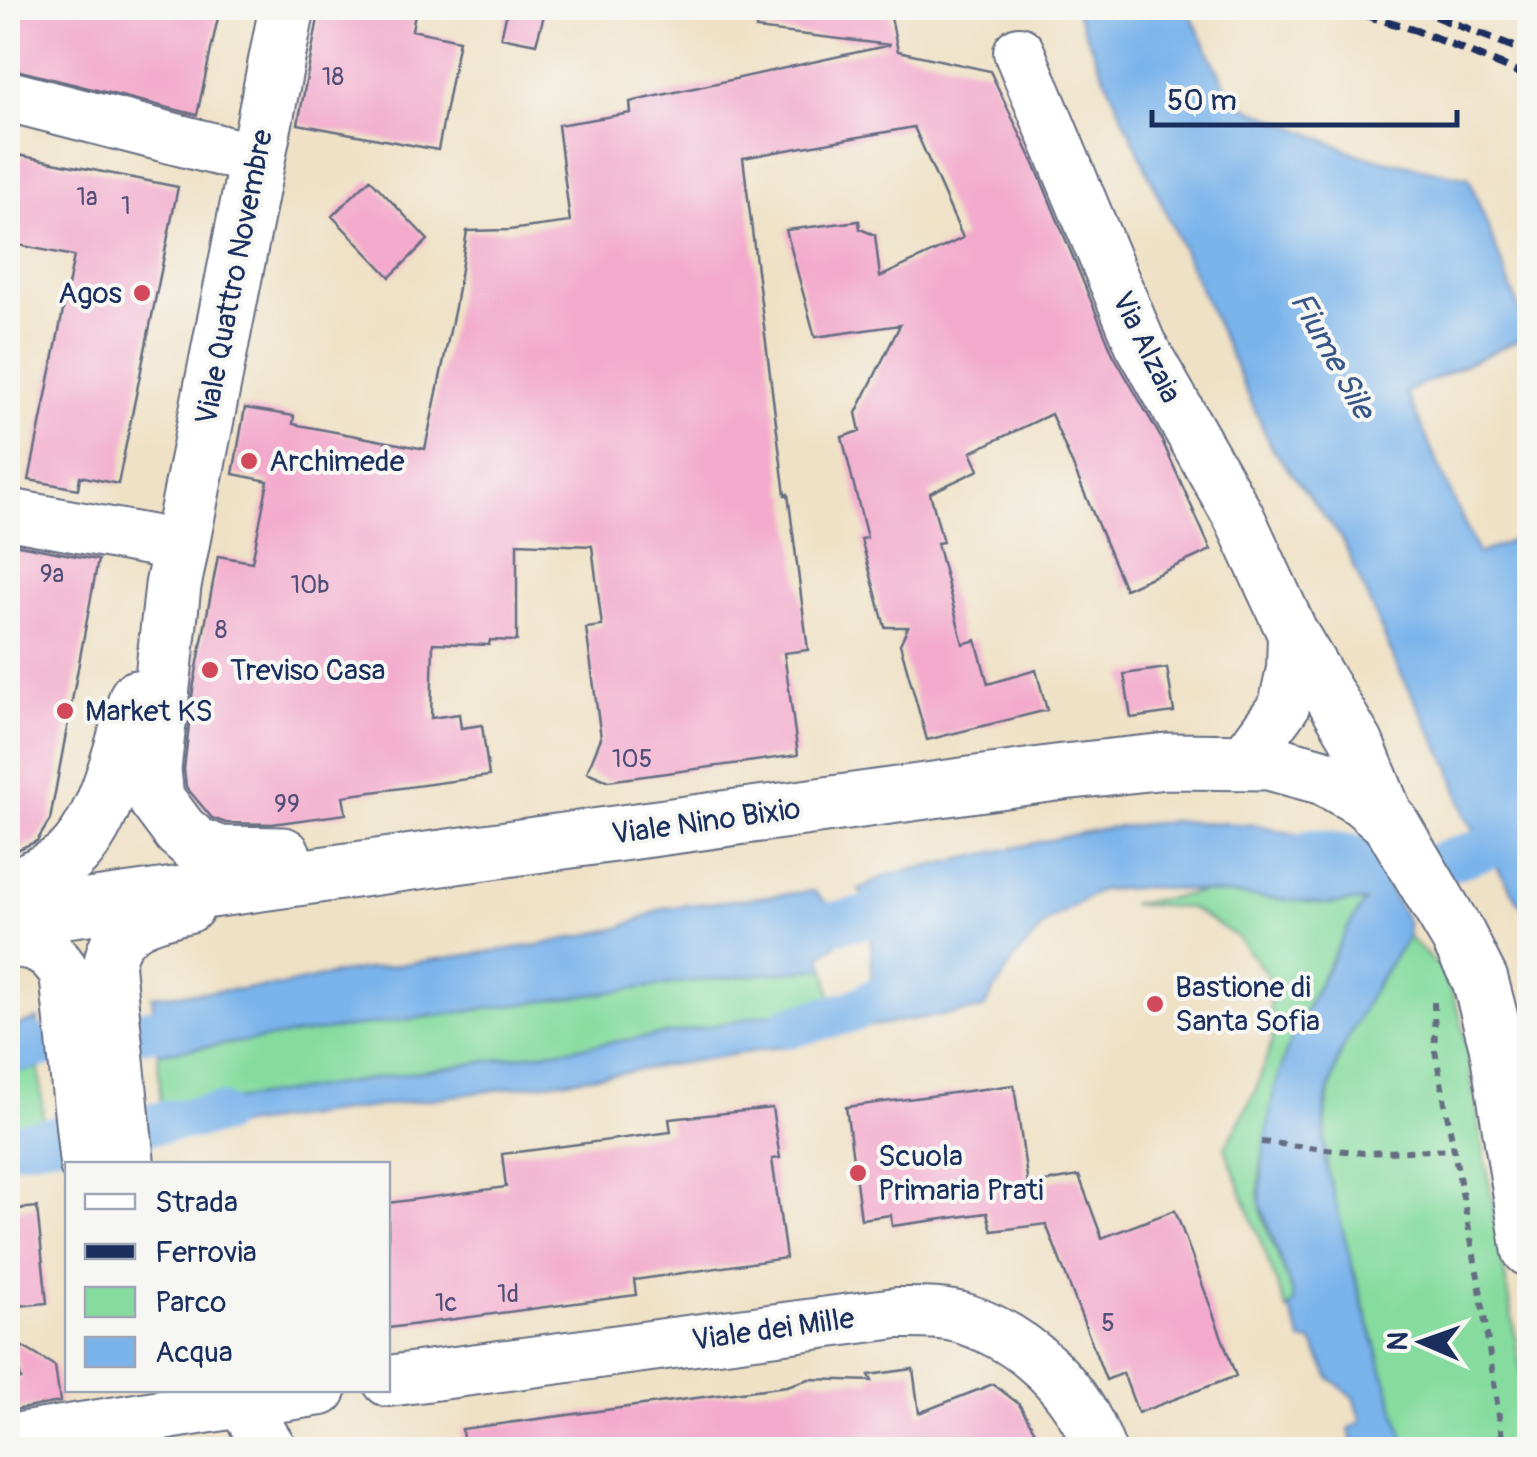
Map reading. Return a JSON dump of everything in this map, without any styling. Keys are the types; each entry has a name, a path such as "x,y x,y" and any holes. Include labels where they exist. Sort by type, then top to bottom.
{"main road":[{"name":"Viale Quattro Novembre","path":"287,8 177,566 152,769 156,799 196,845 220,854 421,860"},
{"name":"Viale Quattro Novembre","path":"8,889 45,873 72,854 94,824 177,566"},
{"name":"Viale Nino Bixio","path":"8,918 294,876 1167,761 1269,762 1324,777 1363,800 1390,823"},
{"path":"1390,823 1480,980 1497,1045 1530,1248"}],"street":[{"name":"Via Alzaia","path":"1019,52 1140,343 1239,517 1293,634 1358,743 1390,823"},
{"path":"8,96 257,160"},
{"path":"8,514 177,566"},
{"name":"Via Alzaia","path":"1243,762 1284,706 1292,669 1293,634"},
{"path":"87,969 111,951 124,930 149,917 294,876"},
{"path":"8,942 35,944 87,969"},
{"path":"87,969 106,1158"},
{"name":"Viale dei Mille","path":"390,1381 896,1313 928,1314 964,1318 1037,1358 1063,1382 1092,1428 1100,1450"},
{"path":"8,1440 98,1422 309,1392"},
{"path":"192,1411 272,1450"}],"path":[{"path":"1435,1050 1480,1282 1504,1450"},
{"path":"1261,1142 1330,1151 1454,1149"}],"green space":[{"path":"1206,892 1328,904 1366,901 1303,1016 1272,1109 1260,1203 1292,1291 1294,1303 1287,1310 1225,1148 1255,1092 1273,1039 1267,974 1236,936 1190,908 1130,904"},
{"path":"1408,937 1442,969 1461,1017 1529,1418 1530,1449 1407,1450 1333,1200 1326,1125 1339,1060 1367,1000"},
{"path":"825,968 832,1001 686,1031 161,1111 158,1053 701,980"},
{"path":"39,1068 44,1130 8,1134 8,1073"}],"water":[{"name":"Fiume Sile","path":"1074,8 1187,8 1233,101 1360,155 1469,178 1529,335 1406,392 1478,554 1529,534 1529,913 1465,815 1451,769 1398,668 1342,539 1272,448"},
{"path":"1175,821 1258,825 1355,849 1364,846 1407,921 1408,937 1376,984 1338,1058 1325,1106 1325,1161 1359,1293 1407,1449 1356,1449 1349,1429 1362,1421 1354,1397 1330,1378 1312,1342 1302,1341 1289,1308 1294,1303 1292,1291 1260,1203 1274,1090 1289,1044 1365,901 1328,904 1154,887 1100,890 1046,923 1013,961 983,1009 870,1026 870,938 859,889 888,875 1100,829"},
{"path":"813,891 830,906 836,945 821,956 825,968 701,980 158,1053 152,996 282,986 339,973 538,945 620,928 664,908"},
{"path":"845,1001 846,1023 818,1028 805,1043 619,1073 162,1136 161,1111 686,1031"},
{"path":"38,1019 39,1068 8,1073 8,1029"},
{"path":"44,1130 49,1155 8,1160 8,1135"}],"building":[{"path":"8,8 220,8 197,115 8,68"},
{"path":"320,8 416,8 412,30 459,40 438,150 298,124"},
{"path":"508,8 546,8 536,44 501,37"},
{"path":"757,8 889,8 898,51 990,71 1037,170 1113,354 1161,438 1211,550 1125,589 1051,414 971,452 979,470 930,493 943,542 937,543 963,644 976,640 988,684 1036,670 1047,710 927,740 900,644 908,627 885,627 861,539 867,538 842,437 860,431 856,413 900,325 815,337 786,230 859,221 860,229 875,235 880,277 963,238 914,127 743,158 808,650 784,653 798,755 608,781 587,772 601,738 586,628 602,626 592,546 517,543 517,641 490,640 489,645 433,643 431,718 459,714 461,728 482,725 489,776 343,796 346,814 272,824 226,823 212,818 186,787 184,769 193,689 218,556 252,562 268,481 233,474 245,408 294,416 293,424 425,449 467,231 570,222 558,125 631,113 630,102 890,45 756,29"},
{"path":"8,153 178,187 118,484 80,476 78,489 29,480 74,256 8,243"},
{"path":"370,179 428,240 390,277 332,216"},
{"path":"8,543 98,560 50,820 37,841 8,854"},
{"path":"1167,668 1174,712 1131,718 1124,674"},
{"path":"1014,1085 1028,1185 1079,1176 1102,1238 1175,1210 1236,1376 1138,1413 1123,1373 1106,1380 1046,1224 992,1231 987,1213 892,1226 891,1215 861,1219 846,1107"},
{"path":"772,1108 780,1158 772,1159 786,1258 634,1280 636,1295 390,1328 390,1203 506,1187 502,1154 671,1132 669,1119"},
{"path":"37,1207 47,1303 8,1307 8,1210"},
{"path":"13,1341 55,1366 60,1402 8,1411 8,1381 21,1379"},
{"path":"913,1369 919,1413 993,1384 1019,1404 1046,1450 464,1450 462,1429 787,1386 809,1379 872,1381 869,1375"}],"waterway":[{"path":"1313,850 1432,866 1530,834"},
{"path":"774,933 921,908"},
{"path":"789,1027 854,1011 921,973"},
{"path":"8,1052 210,1020"},
{"path":"8,1144 220,1114"}],"railway":[{"path":"1341,8 1416,30 1530,77"},
{"path":"1414,8 1530,53"}],"place":[{"name":"Agos","path":"142,293"},
{"name":"Archimede","path":"249,461"},
{"name":"Treviso Casa","path":"210,670"},
{"name":"Market KS","path":"65,711"},
{"name":"Bastione di Santa Sofia","path":"1155,1004"},
{"name":"Scuola Primaria Prati","path":"858,1173"}]}
